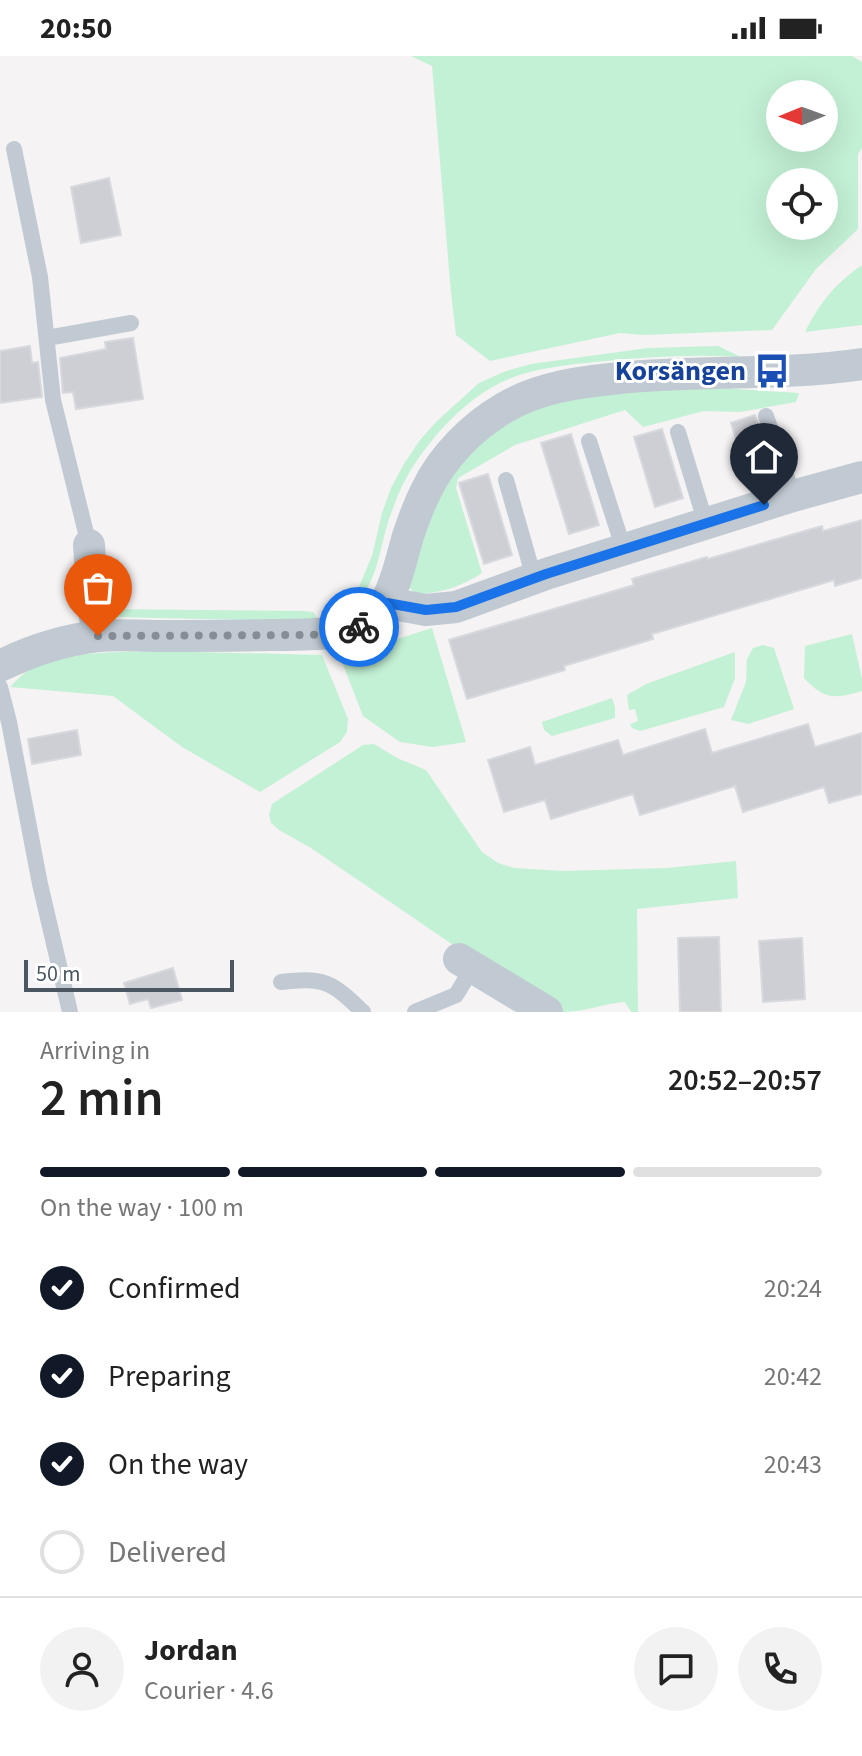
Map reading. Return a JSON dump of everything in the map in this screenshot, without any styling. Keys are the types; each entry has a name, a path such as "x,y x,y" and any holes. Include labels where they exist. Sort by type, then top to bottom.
{"street":[{"path":"0,666 57,645 98,636 311,635 346,632 368,623 387,603 427,488 445,460 482,422 507,406 571,383 658,374 772,371 862,364"},
{"path":"387,603 426,610 456,607 534,578 862,477"},
{"path":"89,545 98,636"},
{"path":"466,963 547,1012"}],"lane":[{"path":"14,149 40,277 53,400 89,545"},
{"path":"47,338 131,323"},
{"path":"766,416 793,496"},
{"path":"678,432 706,524"},
{"path":"589,441 624,550"},
{"path":"506,480 534,578"},
{"path":"0,687 70,1012"},
{"path":"415,1012 456,995 466,963"},
{"path":"281,982 326,982 363,1012"}],"green space":[{"path":"411,56 852,56 862,62 858,229 816,269 772,330 643,335 620,333 490,361 456,335 432,66"},
{"path":"862,265 862,325 805,332 829,294"},
{"path":"718,346 741,357 668,356 563,366 511,378 477,397 444,426 417,460 398,495 370,583 355,603 336,616 332,615 332,608 358,589 372,556 391,488 405,462 437,421 479,383 531,364 648,348"},
{"path":"688,386 799,393 796,402 740,412 704,411 643,427 625,410 515,445 458,478 456,488 482,573 443,591 416,594 406,585 441,478 474,442 558,396"},
{"path":"104,609 304,611 313,612 316,620 116,617 108,616"},
{"path":"432,628 466,742 433,747 400,742 363,716 340,657"},
{"path":"852,634 862,691 837,696 824,694 804,678 805,646"},
{"path":"763,645 774,648 794,709 748,724 731,720 746,682 747,659 753,648"},
{"path":"155,651 322,655 348,719 347,732 340,742 260,792 182,747 113,696 10,687 29,670 59,659"},
{"path":"735,652 735,678 724,707 640,731 632,728 630,724 638,721 635,709 629,710 627,695 646,684"},
{"path":"612,698 615,718 552,736 544,730 542,722"},
{"path":"374,744 426,770 482,852 498,863 514,868 563,871 667,868 736,861 738,898 637,909 638,1012 631,1012 625,1002 564,1012 459,949 271,823 269,815 272,804 363,745"}],"building":[{"path":"109,178 121,235 81,243 71,187"},
{"path":"133,338 143,399 76,409 73,392 63,393 60,358 106,349 105,342"},
{"path":"30,346 32,363 38,362 42,397 0,403 0,351"},
{"path":"755,415 775,476 750,484 731,423"},
{"path":"662,429 683,498 655,507 634,437"},
{"path":"571,434 599,525 569,534 541,443"},
{"path":"488,474 512,555 484,564 459,483"},
{"path":"862,520 862,578 835,586 834,580 652,634 653,639 564,666 565,670 467,699 449,640 634,585 632,579 707,557 822,526 823,531"},
{"path":"808,724 815,747 862,733 862,794 829,803 824,787 743,812 735,786 640,815 633,794 551,819 545,800 504,812 488,760 530,747 535,765 618,740 623,755 705,729 712,753"},
{"path":"77,730 81,755 32,764 28,739"},
{"path":"719,937 721,1012 680,1012 678,938"},
{"path":"802,938 805,999 763,1002 759,941"},
{"path":"173,968 182,1000 151,1008 148,999 130,1004 124,983"}],"way so far":[{"path":"98,636 311,635 346,632 359,627"}],"place":[{"name":"Korsängen","path":"772,371"}],"route":[{"path":"359,627 368,623 387,603 426,610 456,607 546,574 764,505"}]}
